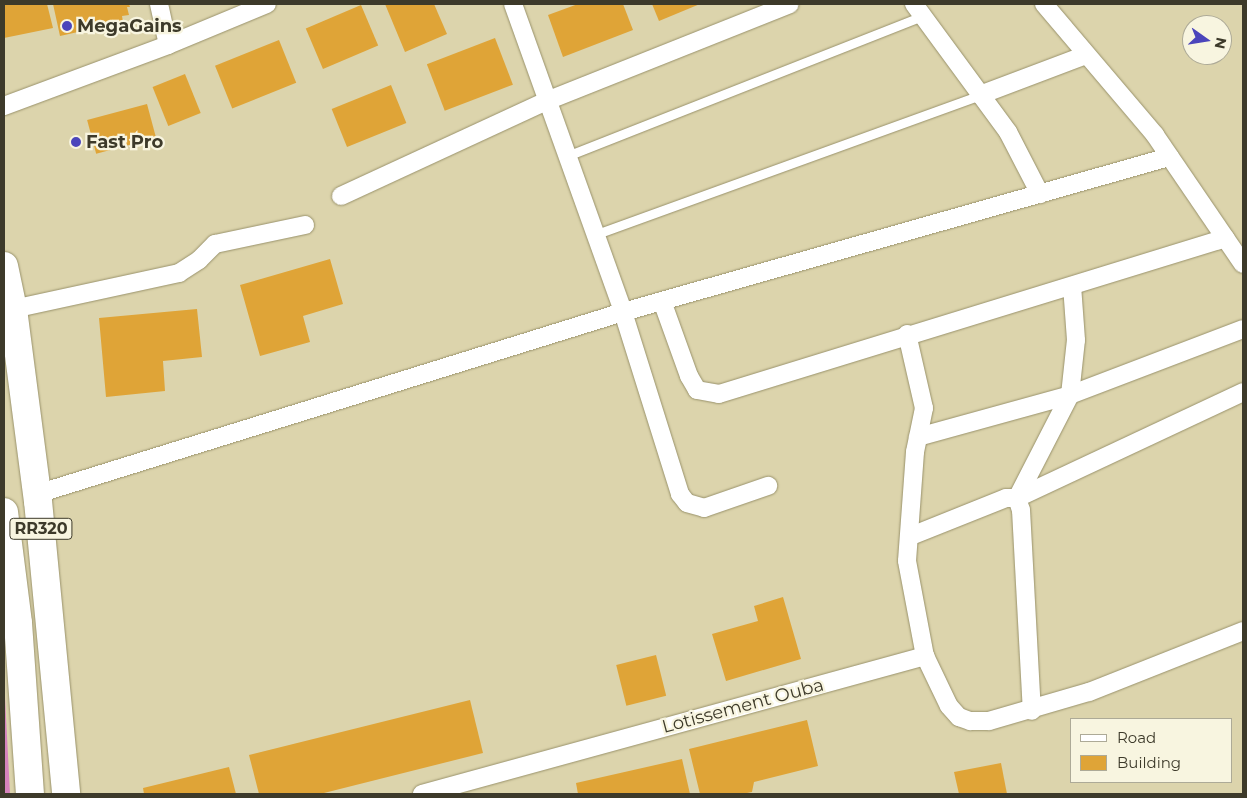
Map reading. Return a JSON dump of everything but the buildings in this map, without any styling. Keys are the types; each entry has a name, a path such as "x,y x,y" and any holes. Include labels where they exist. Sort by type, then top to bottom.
{"main road":[{"name":"RR320","path":"4,266 12,309 37,494 66,794"},
{"name":"RR320","path":"5,530 30,794"}],"street":[{"path":"159,4 168,45"},
{"path":"4,106 168,45 267,4"},
{"path":"513,4 623,312 680,494 687,503 704,508 768,486"},
{"path":"341,196 548,100 790,4"},
{"path":"1044,4 1169,157 1243,264"},
{"path":"918,10 1008,132 1040,194"},
{"path":"980,96 1086,55"},
{"path":"37,494 623,312 1169,157"},
{"path":"12,309 179,272 199,260 216,244 306,225"},
{"path":"662,301 689,376 697,390 719,394 907,334 1072,286 1226,238"},
{"path":"1032,711 1021,510 1017,498 1070,395 1076,340 1072,286"},
{"path":"918,437 1070,395 1243,329"},
{"path":"907,334 924,408 912,470 911,536 907,561 925,656 949,706 959,717 970,722 989,721 1032,711 1134,676 1243,631"},
{"path":"911,536 1006,498 1017,498 1243,392"},
{"name":"Lotissement Ouba","path":"422,794 925,656"}],"lane":[{"path":"567,156 918,10"},
{"path":"594,235 980,96"}],"shaded area":[{"path":"4,678 10,794 4,794"}],"place":[{"name":"MegaGains","path":"67,26"},
{"name":"Fast Pro","path":"76,142"}]}
